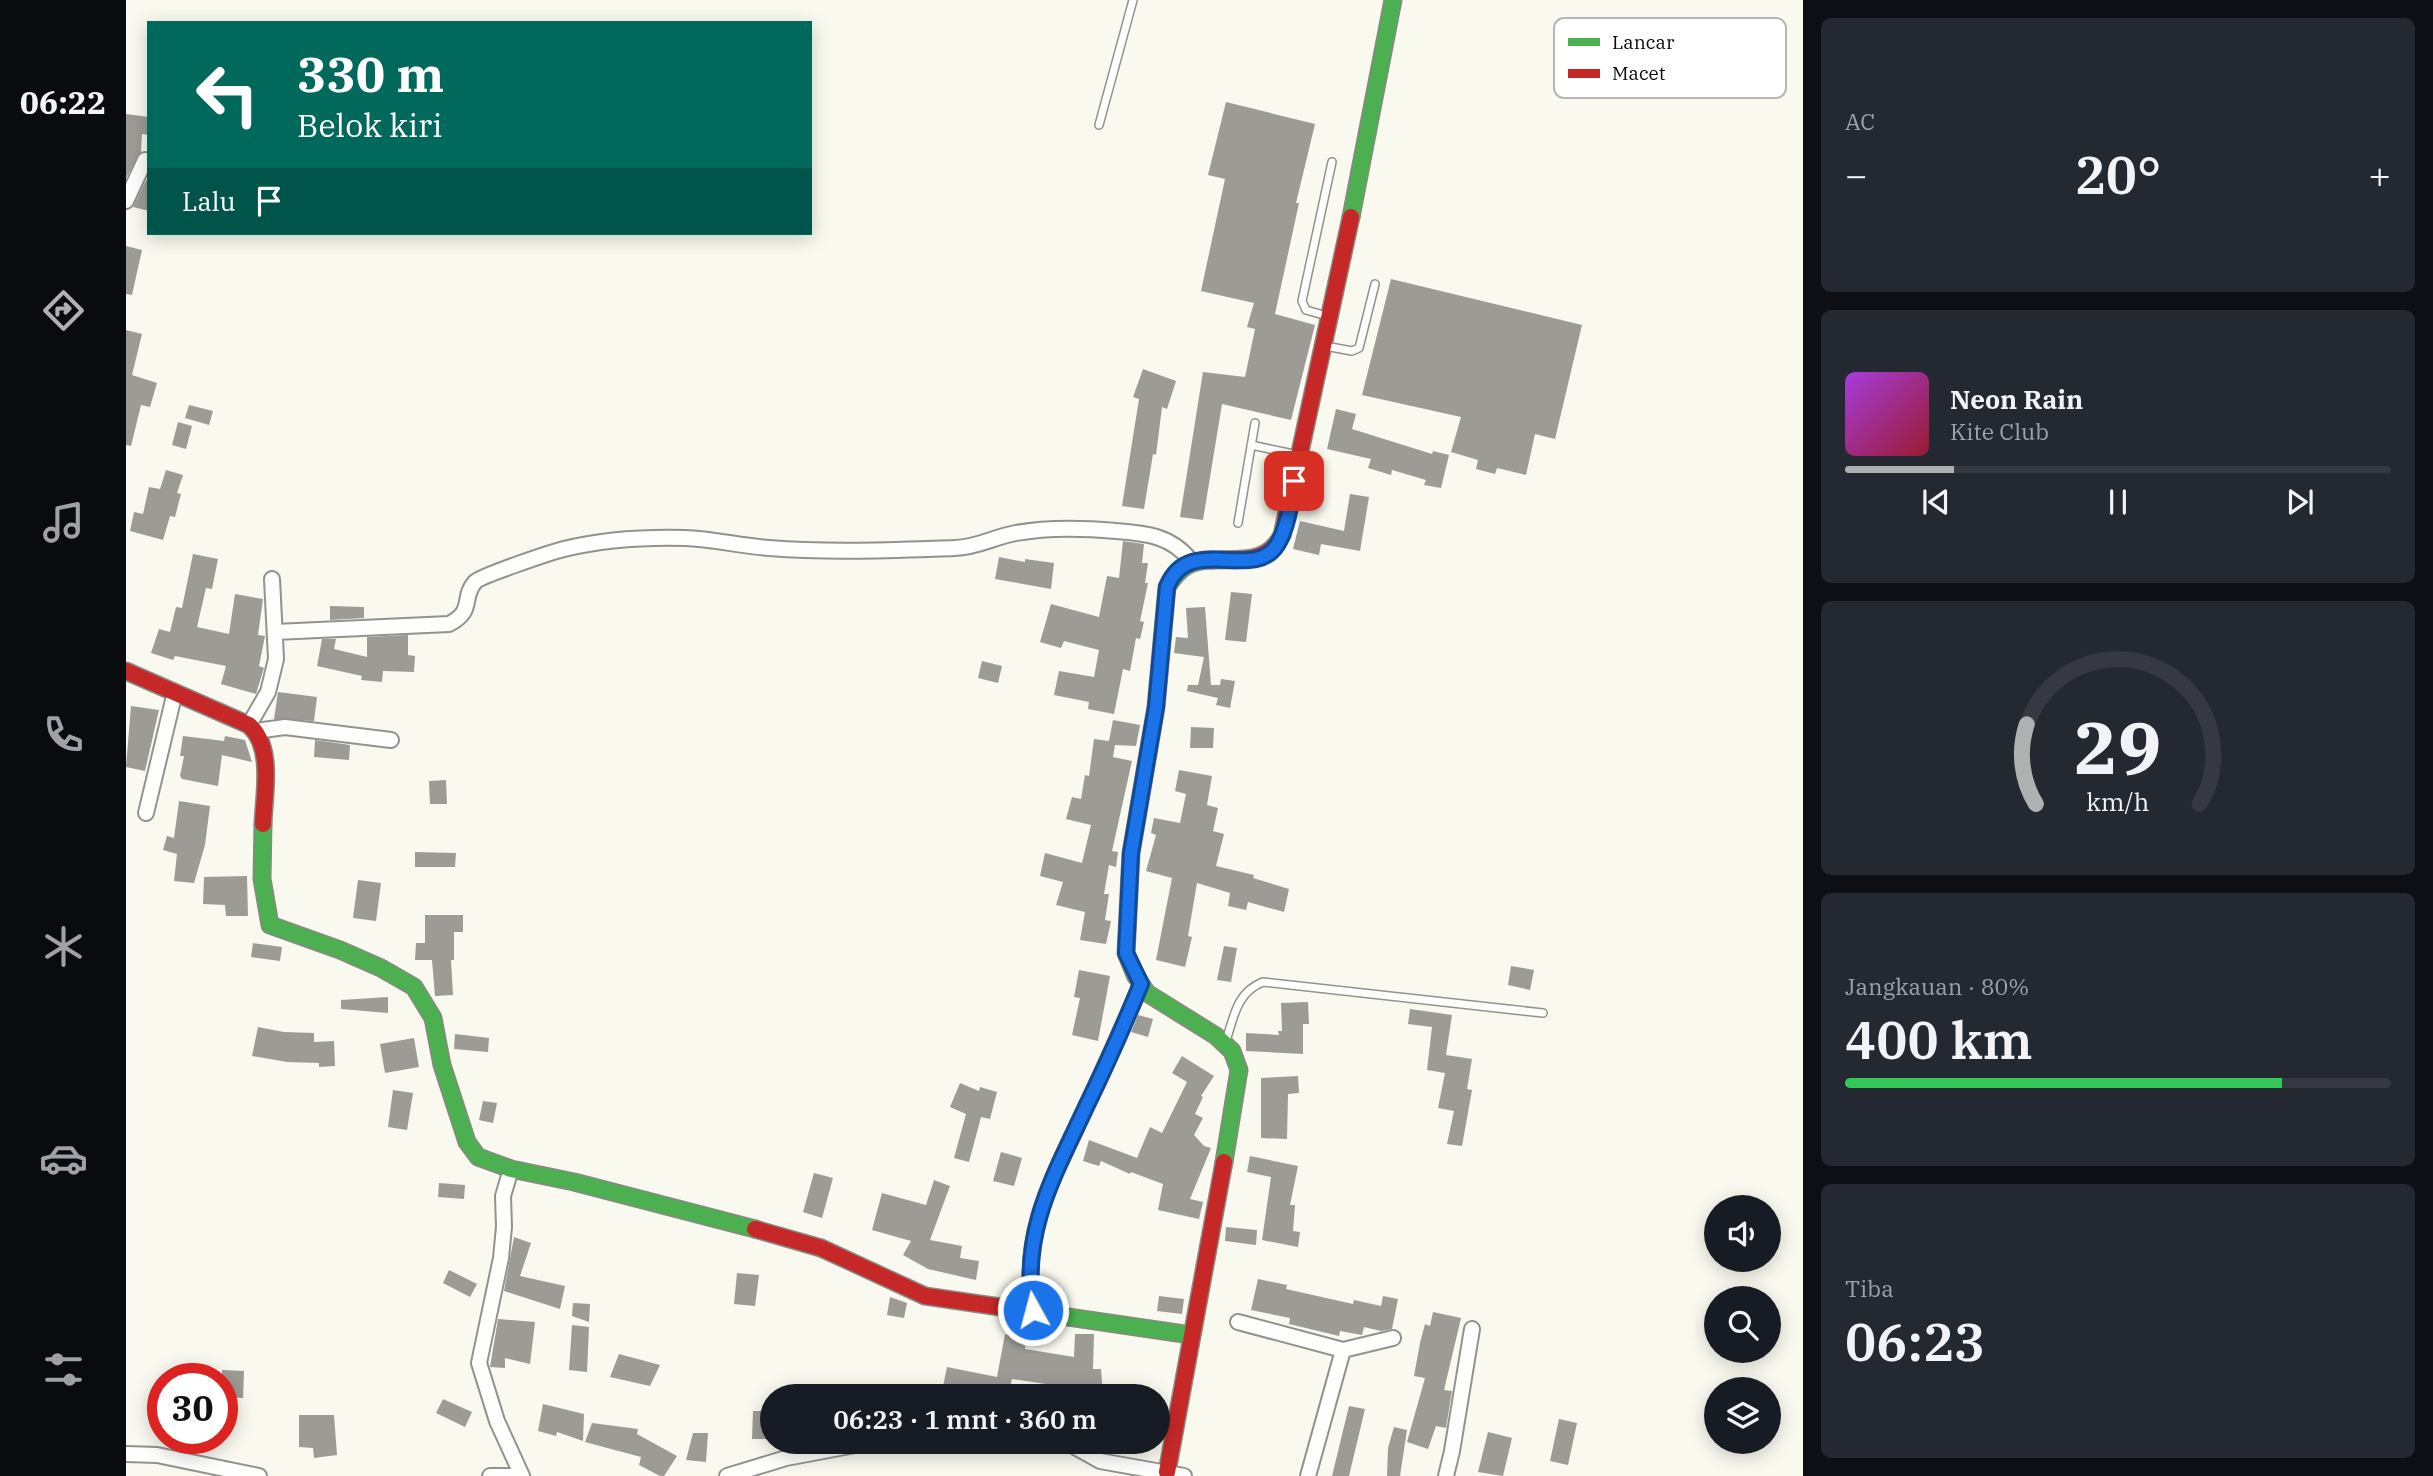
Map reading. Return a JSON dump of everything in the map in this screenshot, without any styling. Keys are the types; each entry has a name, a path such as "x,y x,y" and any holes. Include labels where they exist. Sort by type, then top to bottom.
{"street":[{"path":"1167,1472 1235,1101 1238,1070 1232,1051 1216,1036 1147,993 1126,953 1131,853 1156,707 1167,587 1172,576 1191,561 1256,559 1269,554 1278,544 1289,507 1331,317 1393,0"},
{"path":"126,201 145,160"},
{"path":"275,632 449,624 461,618 466,611 470,591 480,578 563,549 596,543 685,538 782,549 836,551 953,548 977,547 1018,533 1091,530 1169,540 1181,547 1191,561"},
{"path":"272,579 276,659 268,692 253,728 265,755 262,879 270,925 340,950 381,968 414,987 433,1018 442,1065 467,1142 478,1157 511,1169 805,1242 838,1254 893,1284 925,1296 1191,1335"},
{"path":"126,671 253,728 285,727 391,740"},
{"path":"146,813 175,692"},
{"path":"1033,1310 1028,1279 1033,1236 1044,1197 1141,984"},
{"path":"490,1476 521,1476 497,1420 479,1363 500,1258 504,1227 503,1196 511,1169"},
{"path":"1238,1322 1343,1350 1393,1338"},
{"path":"1446,1476 1472,1329"},
{"path":"1308,1476 1343,1350"},
{"path":"126,1454 158,1455 260,1476"},
{"path":"727,1476 807,1454"},
{"path":"1087,1454 1100,1461 1184,1476"}],"lane":[{"path":"1099,125 1132,0"},
{"path":"1331,317 1306,310 1302,301 1332,162"},
{"path":"1325,345 1352,351 1359,348 1375,284"},
{"path":"1238,523 1255,423"},
{"path":"1251,445 1299,455"},
{"path":"1225,1045 1242,996 1250,987 1263,982 1543,1013"}],"building":[{"path":"1226,102 1315,124 1296,203 1299,203 1275,314 1315,325 1291,420 1222,404 1203,520 1180,517 1203,372 1245,377 1255,329 1247,327 1254,303 1201,291 1225,179 1208,175"},
{"path":"126,114 147,117 147,135 142,134 141,152 126,178"},
{"path":"146,180 147,180 147,210 133,207"},
{"path":"126,246 142,250 132,295 126,294"},
{"path":"1391,279 1582,325 1555,439 1535,434 1526,475 1497,468 1495,474 1476,469 1478,460 1451,452 1461,417 1362,395"},
{"path":"126,330 142,334 132,375 157,383 150,407 141,405 131,446 126,445"},
{"path":"1143,369 1176,381 1167,409 1162,407 1156,455 1153,454 1144,509 1122,506 1139,399 1133,397"},
{"path":"189,405 213,411 209,425 185,418"},
{"path":"1336,409 1356,414 1352,429 1432,454 1433,451 1449,455 1441,488 1424,485 1426,480 1392,470 1391,475 1368,468 1371,459 1327,449"},
{"path":"178,422 192,426 186,449 172,445"},
{"path":"166,470 183,475 177,493 181,494 175,517 170,516 163,540 130,531 134,512 143,514 149,487 160,489"},
{"path":"1350,494 1369,497 1360,551 1321,544 1319,555 1293,549 1300,521 1344,531"},
{"path":"1123,541 1144,544 1142,563 1148,563 1145,583 1148,583 1140,621 1144,622 1140,639 1136,638 1130,671 1123,669 1114,714 1088,709 1089,702 1054,695 1059,671 1094,677 1099,650 1064,641 1061,648 1040,642 1051,604 1099,617 1107,576 1119,578"},
{"path":"193,554 218,559 212,589 206,588 197,627 229,634 235,594 263,599 258,635 265,636 259,666 264,668 256,694 221,684 226,666 175,656 173,660 151,653 159,629 170,632 176,607 182,608"},
{"path":"999,557 1025,562 1025,559 1054,563 1051,589 995,579"},
{"path":"1231,592 1252,594 1246,642 1225,640"},
{"path":"330,606 364,607 364,618 330,620"},
{"path":"1205,607 1211,685 1220,685 1221,679 1235,681 1230,708 1216,705 1218,698 1187,691 1188,685 1198,685 1204,657 1174,653 1176,637 1188,638 1186,608"},
{"path":"408,635 408,655 415,656 414,672 383,671 382,682 361,680 362,676 317,666 322,639 336,639 334,649 367,657 367,637"},
{"path":"982,661 1002,666 998,683 978,678"},
{"path":"278,692 317,697 314,721 274,719"},
{"path":"131,706 159,710 145,771 126,767"},
{"path":"1113,720 1140,725 1136,746 1115,745 1113,757 1132,761 1112,851 1118,852 1116,867 1109,865 1104,894 1109,894 1105,920 1111,921 1106,944 1080,940 1085,912 1056,905 1063,882 1040,876 1045,853 1082,863 1091,825 1066,819 1072,797 1081,799 1085,775 1089,776 1094,739 1109,741"},
{"path":"1191,727 1214,728 1213,748 1190,748"},
{"path":"183,736 224,741 225,736 245,740 252,762 222,755 218,786 182,779 180,776 184,756 180,756"},
{"path":"315,740 350,745 349,760 314,757"},
{"path":"1179,770 1212,776 1207,805 1218,808 1213,831 1224,834 1216,866 1254,875 1253,878 1289,889 1284,912 1248,902 1246,910 1228,906 1230,893 1197,883 1188,936 1192,937 1185,967 1156,960 1172,878 1146,871 1156,835 1151,833 1154,818 1180,823 1186,794 1175,791"},
{"path":"446,780 447,804 430,804 429,781"},
{"path":"179,801 210,806 205,845 194,883 174,881 177,854 163,850 167,836 174,838"},
{"path":"415,852 456,853 455,867 415,867"},
{"path":"247,876 248,916 226,916 225,905 203,904 204,877"},
{"path":"358,880 381,883 376,921 353,918"},
{"path":"425,915 463,915 463,932 454,932 454,960 451,960 453,995 435,996 432,960 415,960 416,943 425,943"},
{"path":"253,943 282,947 280,961 251,957"},
{"path":"1224,946 1237,948 1231,982 1217,980"},
{"path":"1511,966 1534,970 1530,990 1508,985"},
{"path":"1079,970 1110,976 1098,1041 1072,1035 1080,998 1074,997"},
{"path":"388,997 388,1013 341,1009 341,1000"},
{"path":"1308,1002 1309,1024 1303,1024 1303,1054 1246,1051 1246,1033 1279,1035 1278,1031 1282,1031 1281,1003"},
{"path":"1410,1009 1452,1015 1446,1055 1472,1059 1467,1089 1472,1090 1462,1146 1447,1144 1454,1111 1438,1108 1445,1073 1427,1070 1432,1027 1408,1024"},
{"path":"1138,1015 1153,1019 1148,1037 1131,1032"},
{"path":"258,1027 284,1032 314,1033 314,1042 334,1041 335,1066 319,1067 319,1063 287,1062 252,1056"},
{"path":"455,1034 489,1038 488,1052 454,1049"},
{"path":"414,1038 419,1067 385,1073 380,1044"},
{"path":"1182,1056 1214,1076 1201,1096 1203,1097 1195,1114 1203,1118 1194,1135 1204,1146 1211,1148 1190,1199 1203,1202 1199,1219 1158,1210 1163,1184 1131,1172 1130,1174 1101,1161 1099,1166 1083,1161 1089,1140 1137,1158 1150,1127 1162,1133 1187,1082 1172,1073"},
{"path":"1298,1076 1299,1093 1288,1094 1287,1139 1261,1138 1261,1078"},
{"path":"960,1083 979,1091 980,1087 997,1092 990,1119 981,1117 969,1162 954,1158 966,1114 950,1107"},
{"path":"393,1090 413,1093 407,1130 388,1127"},
{"path":"483,1101 497,1103 493,1123 479,1120"},
{"path":"1001,1152 1022,1158 1014,1186 993,1181"},
{"path":"1250,1156 1298,1166 1290,1205 1295,1205 1293,1231 1300,1232 1298,1247 1262,1240 1271,1177 1247,1172"},
{"path":"814,1173 833,1178 822,1218 803,1212"},
{"path":"934,1180 950,1186 930,1240 962,1246 960,1258 979,1261 976,1280 928,1269 903,1255 911,1241 872,1230 882,1193 926,1205"},
{"path":"439,1183 465,1185 464,1199 438,1197"},
{"path":"1226,1227 1257,1230 1256,1245 1225,1241"},
{"path":"514,1237 531,1243 520,1276 565,1286 560,1309 504,1291"},
{"path":"449,1270 477,1284 470,1297 443,1283"},
{"path":"737,1273 759,1275 755,1306 734,1304"},
{"path":"1258,1279 1287,1285 1286,1289 1353,1304 1354,1300 1381,1306 1383,1296 1398,1299 1392,1329 1381,1331 1364,1327 1362,1335 1340,1331 1339,1336 1289,1324 1290,1318 1251,1310"},
{"path":"1159,1296 1184,1299 1182,1314 1157,1311"},
{"path":"890,1297 907,1303 904,1318 887,1315"},
{"path":"573,1303 590,1304 589,1322 572,1316"},
{"path":"1433,1312 1461,1318 1444,1390 1452,1391 1446,1428 1436,1426 1428,1449 1407,1442 1425,1378 1414,1376 1420,1343 1425,1324 1430,1326"},
{"path":"498,1319 535,1322 530,1364 505,1358 505,1368 490,1367"},
{"path":"572,1325 589,1327 587,1372 569,1370"},
{"path":"1005,1334 1026,1338 1025,1349 1074,1357 1075,1334 1094,1334 1093,1369 1101,1369 1102,1384 1045,1384 1012,1379 1011,1384 943,1384 947,1367 997,1377"},
{"path":"619,1354 660,1365 650,1386 610,1377"},
{"path":"238,1371 244,1371 243,1398 238,1398"},
{"path":"443,1399 472,1412 465,1427 436,1413"},
{"path":"543,1404 584,1414 583,1441 557,1432 556,1436 538,1431"},
{"path":"1349,1406 1365,1409 1349,1476 1332,1476"},
{"path":"753,1411 760,1411 760,1439 752,1439"},
{"path":"299,1415 334,1415 337,1455 314,1458 313,1448 299,1447"},
{"path":"1559,1419 1577,1423 1568,1465 1550,1461"},
{"path":"592,1423 638,1429 637,1434 677,1456 664,1476 660,1476 639,1465 641,1457 585,1442"},
{"path":"1394,1427 1407,1430 1400,1476 1387,1476 1388,1448"},
{"path":"1488,1432 1512,1438 1503,1476 1478,1472"},
{"path":"693,1433 708,1433 706,1462 686,1460"}],"traffic: fast":[{"path":"1351,217 1393,0"},
{"path":"1213,560 1186,566 1167,587 1156,707 1131,853 1126,953 1135,975 1147,993 1216,1036 1232,1051 1239,1070 1224,1162"},
{"path":"263,824 262,879 270,925 340,950 381,968 414,987 433,1018 442,1065 467,1142 478,1157 511,1169 574,1182 755,1229"},
{"path":"1014,1309 1191,1335"}],"traffic: jam":[{"path":"1213,560 1253,558 1269,551 1282,535 1351,217"},
{"path":"126,671 249,725 257,734 265,758 263,824"},
{"path":"1167,1472 1224,1162"},
{"path":"755,1229 821,1248 925,1296 1014,1309"}],"route":[{"path":"1033,1310 1028,1279 1033,1236 1044,1197 1141,984 1126,953 1131,853 1145,758 1156,707 1167,587 1172,576 1191,561 1256,559 1269,554 1278,544 1294,481"}]}
